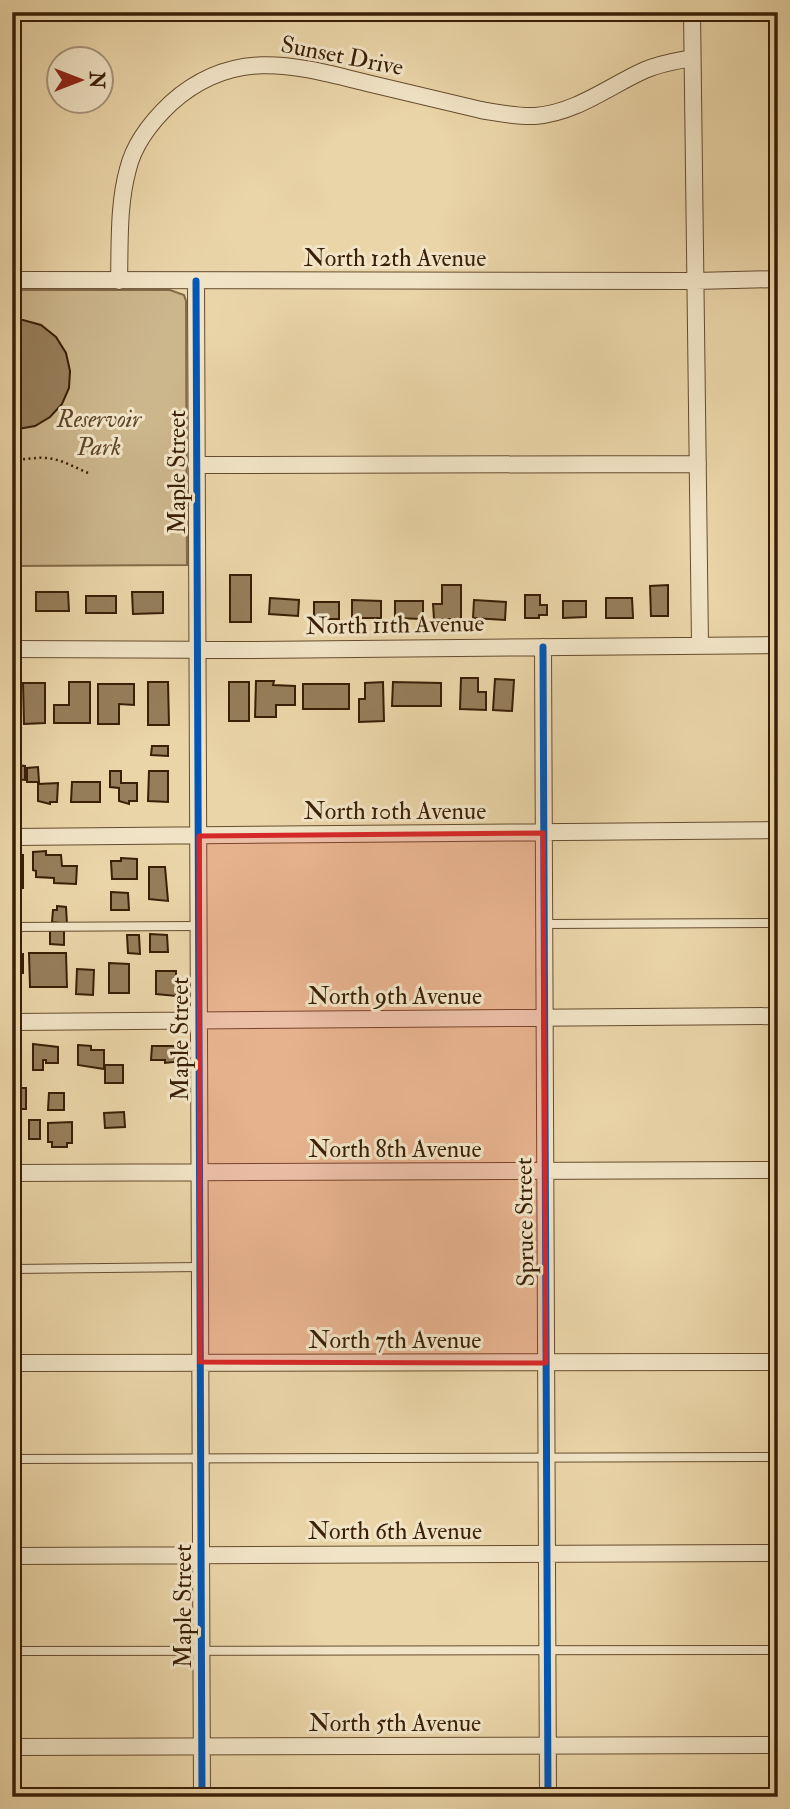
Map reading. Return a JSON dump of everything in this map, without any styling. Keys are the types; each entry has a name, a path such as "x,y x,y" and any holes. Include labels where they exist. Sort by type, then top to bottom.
{"street":[{"path":"692,12 700,645"},
{"name":"Sunset Drive","path":"119,281 121,196 128,166 138,145 158,115 179,96 220,72 245,66 286,64 481,110 514,116 537,116 579,105 664,63 692,58"},
{"name":"North 12th Avenue","path":"12,280 778,279"},
{"name":"Maple Street","path":"196,281 202,1797"},
{"path":"196,465 698,464"},
{"name":"North 11th Avenue","path":"12,649 778,645"},
{"name":"Spruce Street","path":"543,647 548,1797"},
{"name":"North 10th Avenue","path":"12,837 778,831"},
{"name":"North 9th Avenue","path":"12,1022 778,1016"},
{"name":"North 8th Avenue","path":"12,1173 778,1170"},
{"name":"North 7th Avenue","path":"12,1363 778,1362"},
{"name":"North 6th Avenue","path":"12,1556 778,1553"},
{"name":"North 5th Avenue","path":"12,1747 778,1745"}],"lane":[{"path":"543,924 778,923"},
{"path":"12,927 199,926"},
{"path":"12,1269 200,1268"},
{"path":"12,1459 778,1457"},
{"path":"12,1651 778,1650"}],"path":[{"path":"12,460 58,460 88,473"}],"highlighted area":[{"path":"543,833 546,1363 200,1362 199,836"}],"green space":[{"name":"Reservoir Park","path":"12,290 170,290 184,295 187,565 12,566"}],"building":[{"path":"12,320 41,325 56,337 66,353 70,371 69,388 62,404 50,417 35,426 18,429 12,429"},
{"path":"230,575 251,575 251,622 230,622"},
{"path":"442,585 461,585 461,619 434,619 433,604 442,604"},
{"path":"668,585 668,616 651,616 650,586"},
{"path":"36,592 68,592 69,611 36,611"},
{"path":"132,592 163,592 163,613 133,614"},
{"path":"525,595 540,595 540,605 547,605 547,615 525,618"},
{"path":"86,596 116,596 116,613 86,613"},
{"path":"270,598 299,600 298,616 269,614"},
{"path":"606,598 632,598 633,618 606,618"},
{"path":"352,600 381,601 381,618 352,618"},
{"path":"474,600 506,602 505,620 473,618"},
{"path":"395,601 423,601 423,619 395,618"},
{"path":"563,601 586,601 586,617 563,618"},
{"path":"314,602 339,602 339,619 314,619"},
{"path":"461,678 478,678 478,692 486,692 486,710 460,709"},
{"path":"495,679 514,680 512,711 493,710"},
{"path":"256,681 274,681 273,685 295,686 295,705 276,705 276,717 255,717"},
{"path":"69,682 90,682 90,723 54,723 54,705 69,705"},
{"path":"148,682 168,682 169,725 148,725"},
{"path":"229,682 249,682 249,721 229,721"},
{"path":"383,682 384,721 359,722 359,699 365,699 365,683"},
{"path":"393,682 441,683 441,706 392,706"},
{"path":"23,683 45,683 45,723 24,724"},
{"path":"98,684 134,684 134,705 119,704 119,724 98,724"},
{"path":"303,684 349,684 349,709 303,709"},
{"path":"152,746 168,746 168,756 151,755"},
{"path":"15,765 25,766 25,780 15,779"},
{"path":"38,767 39,782 27,782 27,768"},
{"path":"110,771 121,771 121,783 137,783 137,801 129,801 129,804 119,801 119,788 110,787"},
{"path":"149,771 168,771 168,802 148,801"},
{"path":"72,782 100,782 100,802 71,802"},
{"path":"58,783 57,802 50,804 38,801 38,784"},
{"path":"46,851 46,855 61,855 62,866 77,866 76,884 54,883 54,878 36,877 36,871 33,870 33,852"},
{"path":"12,855 23,855 23,888 12,888"},
{"path":"121,858 137,859 137,879 112,879 111,861 121,861"},
{"path":"149,867 165,867 168,901 149,899"},
{"path":"111,892 128,893 129,910 111,910"},
{"path":"57,906 66,907 67,924 52,922 53,910 57,910"},
{"path":"50,931 64,931 64,945 50,944"},
{"path":"150,934 167,935 168,952 150,952"},
{"path":"127,935 139,935 140,954 128,953"},
{"path":"29,953 66,953 67,987 30,987"},
{"path":"12,954 23,954 23,973 13,973 12,976"},
{"path":"109,963 129,964 129,993 109,993"},
{"path":"77,969 94,970 93,995 76,994"},
{"path":"156,971 176,971 176,996 156,994"},
{"path":"33,1044 58,1047 58,1063 46,1063 46,1060 43,1060 43,1070 33,1070"},
{"path":"78,1045 91,1046 91,1050 104,1050 104,1069 78,1065"},
{"path":"152,1046 176,1046 176,1050 182,1050 182,1061 165,1063 165,1060 151,1060"},
{"path":"105,1065 123,1065 123,1083 105,1083"},
{"path":"12,1088 26,1088 26,1109 12,1109"},
{"path":"49,1093 64,1093 64,1110 48,1110"},
{"path":"124,1112 125,1127 105,1128 104,1113"},
{"path":"29,1120 40,1120 40,1139 29,1139"},
{"path":"72,1122 72,1143 67,1143 67,1147 52,1147 52,1142 48,1142 48,1123"}],"cycle path":[{"path":"196,281 202,1797"},
{"path":"543,647 548,1797"}]}
